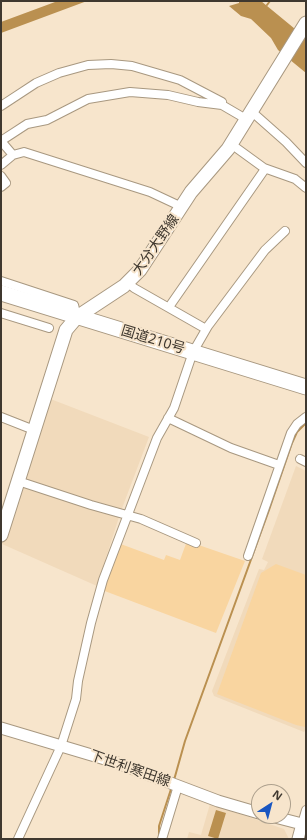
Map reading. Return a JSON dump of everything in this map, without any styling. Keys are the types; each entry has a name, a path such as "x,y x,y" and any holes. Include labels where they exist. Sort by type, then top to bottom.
{"highway":[{"name":"国道210号","path":"1,293 74,320 191,356 306,388"},
{"name":"国道210号","path":"1,302 74,320"},
{"name":"国道210号","path":"191,356 306,397"}],"main road":[{"name":"大分大野線","path":"74,320 128,282 140,270 201,179 231,144 306,23"},
{"path":"1,535 66,330 74,320"},
{"name":"下世利寒田線","path":"1,728 115,762 218,801 251,811"},
{"path":"291,821 304,824 298,839"}],"street":[{"path":"1,106 36,83 59,73 88,65 111,64 146,69 180,80 221,102 230,109"},
{"path":"13,155 1,141 26,124 47,120 88,99 137,92 168,95 198,102 219,104 249,115 286,142 306,163"},
{"path":"231,144 265,168 295,179 306,188"},
{"path":"1,165 13,155 21,152 27,152 150,192 182,206"},
{"path":"169,307 265,168"},
{"path":"1,176 6,183 1,187"},
{"path":"18,839 61,746 76,699 78,681 102,586 126,515 157,438 174,408 191,356 206,329 265,250 285,231"},
{"path":"1,281 74,305 74,320"},
{"path":"128,282 134,288 206,329"},
{"path":"1,313 49,328"},
{"path":"1,417 34,430"},
{"path":"248,556 279,465 294,428 306,417"},
{"path":"168,418 231,448 279,465"},
{"path":"18,481 141,519 196,543"},
{"path":"162,839 178,786"},
{"path":"304,824 306,810"}],"shaded area":[{"path":"87,1 1,33 1,22 55,2"},
{"path":"239,1 261,1 306,38 306,73 278,50 271,38 251,19 241,16 229,6 239,3"},
{"path":"48,398 149,437 121,511 97,586 2,544 29,452"},
{"path":"296,466 306,471 306,729 304,732 214,696 212,691 259,569 264,570 268,562 262,559"},
{"path":"187,541 245,561 216,633 102,590 118,543 164,560 166,555 180,560"},
{"path":"276,564 306,575 305,727 296,725 217,694 261,573"},
{"path":"210,804 251,818 251,824 269,824 284,829 289,839 187,839 189,832 201,835"},
{"path":"216,810 226,813 218,839 208,836"}],"waterway":[{"path":"267,5 270,1"},
{"path":"174,780 185,741 292,443 297,432 306,423"},
{"path":"159,838 159,826 172,786"}]}
